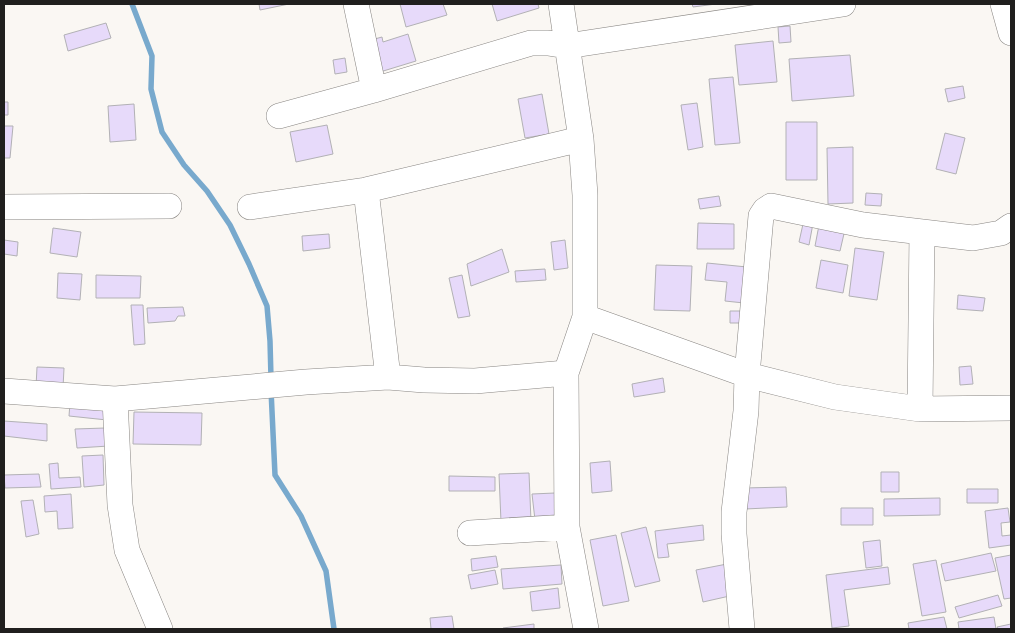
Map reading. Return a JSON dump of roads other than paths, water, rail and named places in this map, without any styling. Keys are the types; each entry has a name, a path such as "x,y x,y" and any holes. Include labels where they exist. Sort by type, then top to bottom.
{"street":[{"path":"356,4 374,90"},
{"path":"561,4 580,139 586,215 585,317 566,373 567,527 586,629"},
{"path":"279,116 531,43 567,46 842,4"},
{"path":"1003,4 1011,33"},
{"path":"250,207 366,190 580,139"},
{"path":"366,190 388,377"},
{"path":"4,207 169,206"},
{"path":"742,629 734,534 734,512 746,411 747,375 761,216 764,210 772,206 863,224 973,238 1001,233 1011,226"},
{"path":"920,409 922,232"},
{"path":"585,317 747,375 835,397 920,409 1011,408"},
{"path":"4,391 115,399 306,382 388,377 475,381 566,373"},
{"path":"115,399 120,505 127,550 160,629"},
{"path":"470,533 567,527"}],"waterway":[{"path":"132,4 152,56 151,89 162,132 184,165 207,191 230,225 267,306 271,378"},
{"path":"271,390 275,475 301,516 326,571 334,629"}]}
